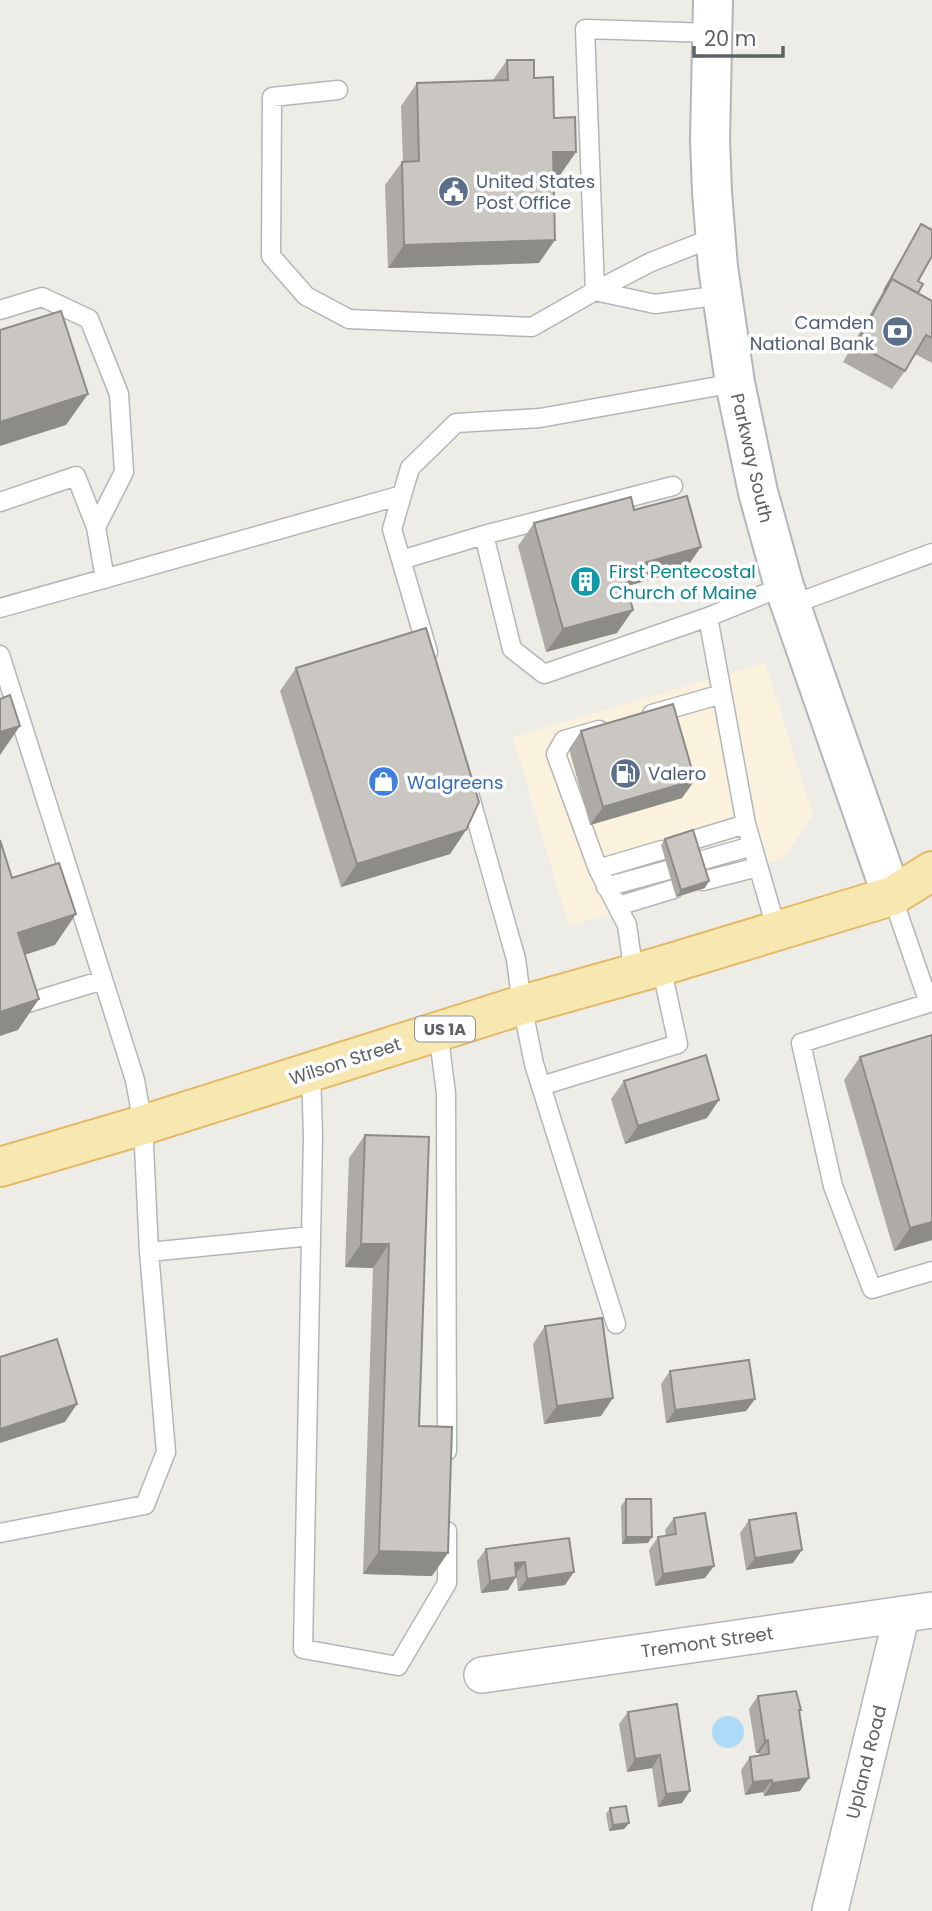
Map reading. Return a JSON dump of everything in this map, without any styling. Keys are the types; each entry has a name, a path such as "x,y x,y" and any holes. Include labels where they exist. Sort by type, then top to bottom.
{"main road":[{"name":"Parkway South","path":"713,17 710,140 715,237 735,383 758,492 788,596 892,896"},
{"name":"Wilson Street","path":"0,1167 143,1125 522,1005 892,896 932,871"},
{"name":"Wilson Street","path":"892,896 932,898"}],"street":[{"name":"Tremont Street","path":"482,1675 917,1612"},
{"name":"Upland Road","path":"830,1911 917,1612"}],"lane":[{"path":"596,291 585,29 713,17"},
{"path":"338,90 272,97 271,257 306,296 349,319 532,327 652,262 715,237"},
{"path":"596,291 655,304 722,295"},
{"path":"0,310 42,297 89,319 119,394 124,472 96,527"},
{"path":"432,666 393,529 410,468 456,423 540,418 735,383"},
{"path":"0,502 76,475 96,527 105,579"},
{"path":"401,560 484,535 673,486"},
{"path":"0,608 402,495"},
{"path":"484,535 512,649 544,674 708,617 932,554"},
{"path":"708,617 746,824 777,931"},
{"path":"0,655 135,1080 143,1125 149,1252 166,1452 145,1504 0,1533"},
{"path":"541,1086 678,1044 648,970 598,869 556,754 564,740 722,694"},
{"path":"463,773 516,959 534,1064 616,1324"},
{"path":"690,841 746,824"},
{"path":"696,862 752,846"},
{"path":"598,869 662,850"},
{"path":"703,881 758,867"},
{"path":"606,887 668,870"},
{"path":"618,906 674,889"},
{"path":"892,896 931,1002 801,1043 833,1186 872,1289 932,1271"},
{"path":"11,1008 103,981"},
{"path":"438,1031 446,1093 447,1475"},
{"path":"311,1071 313,1136 303,1649 398,1666 447,1583 447,1515"},
{"path":"149,1252 311,1236"}],"shaded area":[{"path":"765,663 813,815 784,858 569,926 513,737"}],"water":[{"path":"728,1716 739,1721 744,1732 739,1743 728,1748 717,1743 712,1732 717,1721"}],"building":[{"path":"507,60 534,60 534,78 553,77 554,118 575,117 576,152 553,152 555,240 404,245 402,162 419,161 417,83 508,80"},
{"path":"921,224 932,230 932,256 918,281 923,284 918,293 892,279 884,291"},
{"path":"892,279 932,301 932,338 926,335 905,371 856,344"},
{"path":"61,311 88,394 0,422 0,330"},
{"name":"First Pentecostal Church of Maine","path":"687,496 701,547 622,569 633,610 563,629 534,523 631,497 634,510"},
{"path":"426,628 479,802 466,830 357,864 296,668"},
{"path":"10,695 20,726 0,732 0,699"},
{"name":"Valero","path":"673,704 695,780 603,807 581,731"},
{"name":"Valero","path":"693,830 709,881 681,890 665,839"},
{"path":"0,840 12,878 59,863 76,914 18,933 39,999 0,1012"},
{"path":"932,1035 932,1222 910,1228 860,1057"},
{"path":"706,1055 719,1100 638,1126 624,1081"},
{"path":"365,1135 429,1137 419,1426 452,1427 448,1553 379,1551 389,1244 361,1244"},
{"path":"602,1318 613,1398 557,1406 545,1326"},
{"path":"57,1339 77,1404 0,1429 0,1357"},
{"path":"749,1360 755,1399 675,1410 670,1371"},
{"path":"626,1499 651,1499 652,1537 626,1537"},
{"path":"705,1513 714,1566 663,1574 658,1537 676,1534 674,1518"},
{"path":"796,1513 802,1550 755,1558 749,1520"},
{"path":"569,1538 574,1572 527,1579 525,1562 515,1563 516,1577 490,1581 486,1549"},
{"path":"796,1691 801,1710 809,1778 772,1783 772,1780 753,1782 750,1757 769,1754 758,1696"},
{"path":"677,1704 690,1791 666,1794 660,1755 635,1759 628,1712"},
{"path":"626,1806 629,1823 613,1825 610,1808"}],"place":[{"name":"United States Post Office","path":"453,191"},
{"name":"Camden National Bank","path":"897,332"},
{"name":"First Pentecostal Church of Maine","path":"586,581"},
{"name":"Valero","path":"625,773"},
{"name":"Walgreens","path":"384,782"}]}
